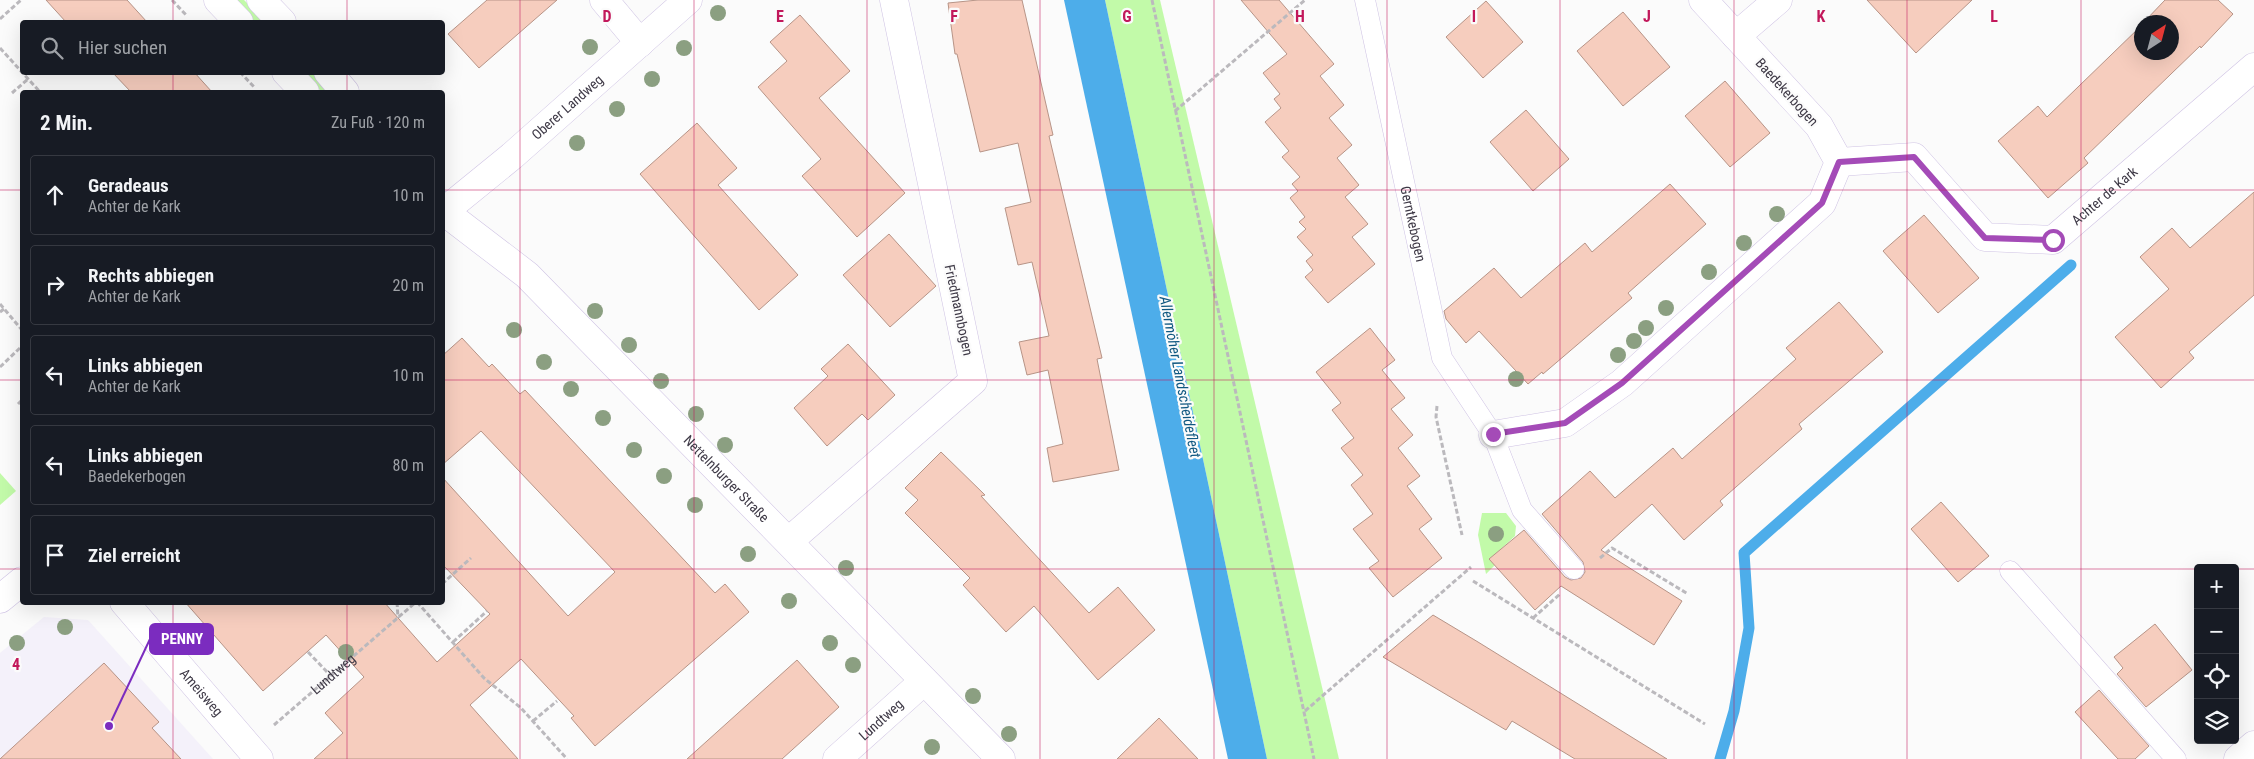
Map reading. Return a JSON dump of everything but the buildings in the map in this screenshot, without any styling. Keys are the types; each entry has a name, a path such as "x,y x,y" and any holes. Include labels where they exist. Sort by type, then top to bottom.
{"street":[{"path":"218,0 237,20"},
{"path":"261,0 280,20"},
{"path":"604,0 640,43"},
{"name":"Oberer Landweg","path":"445,209 512,156 688,0"},
{"name":"Friedmannbogen","path":"789,541 973,381 894,0"},
{"name":"Baedekerbogen","path":"1703,0 1819,126 1839,162"},
{"path":"1736,36 1778,0"},
{"name":"Achter de Kark","path":"1839,162 1914,157 1985,238 2053,240 2254,67"},
{"path":"289,75 303,90"},
{"path":"330,75 342,90"},
{"path":"1493,434 1565,423 1622,383 1822,203 1839,162"},
{"name":"Nettelnburger Straße","path":"445,213 527,275 1001,759"},
{"path":"0,599 20,583"},
{"name":"Ameisweg","path":"127,605 254,753"},
{"name":"Lundtweg","path":"837,759 924,681"},
{"path":"2238,759 2254,745"}],"lane":[{"name":"Gerntkebogen","path":"1365,0 1442,358 1493,434 1522,510 1574,569"},
{"path":"2010,570 2176,759"}],"path":[{"path":"0,18 21,0"},
{"path":"172,0 191,20"},
{"path":"1152,0 1314,759"},
{"path":"1175,111 1304,0"},
{"path":"0,48 20,70"},
{"path":"24,75 38,90"},
{"path":"243,75 257,90"},
{"path":"12,93 28,79"},
{"path":"0,304 20,328"},
{"path":"0,312 4,309"},
{"path":"0,367 20,348"},
{"path":"1442,358 1436,417 1462,535"},
{"path":"1597,561 1612,548 1688,594"},
{"path":"445,581 471,558"},
{"path":"1305,712 1471,567"},
{"path":"1473,581 1705,724"},
{"path":"1533,618 1562,593"},
{"path":"397,605 398,618"},
{"name":"Lundtweg","path":"254,753 331,676 415,605"},
{"name":"Lundtweg","path":"420,605 484,678 521,708 567,759"},
{"path":"452,642 487,611"},
{"path":"308,652 331,676"},
{"path":"533,721 557,701"}],"shaded area":[{"path":"44,617 88,620 213,759 0,759 0,653"}],"green space":[{"path":"231,0 244,0 264,20 251,20"},
{"path":"1105,0 1160,0 1339,759 1267,759"},
{"path":"304,75 317,75 330,90 320,90"},
{"path":"0,473 16,491 0,505"},
{"path":"1482,513 1506,513 1516,526 1515,536 1490,559 1495,565 1486,574 1478,535"}],"water":[{"name":"Allermöher Landscheidefleet","path":"1064,0 1105,0 1267,759 1228,759"}],"waterway":[{"path":"1720,759 1734,711 1749,628 1744,553 2071,265"}],"place":[{"name":"PENNY","path":"109,726"}],"route":[{"path":"1493,434 1565,423 1622,383 1822,203 1839,162 1914,157 1985,238 2053,240"}]}
